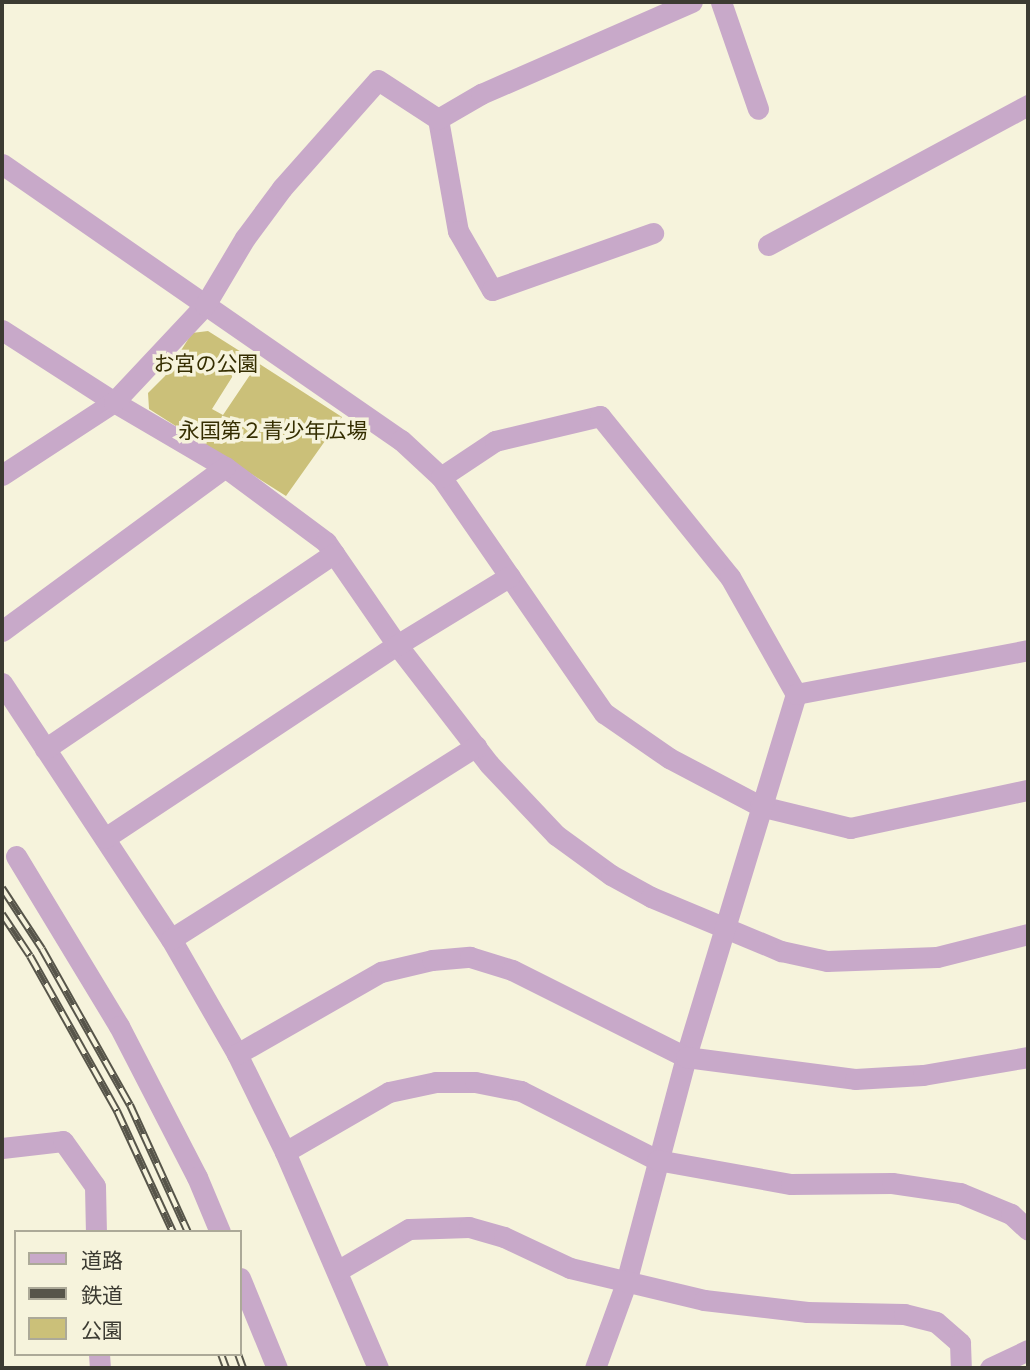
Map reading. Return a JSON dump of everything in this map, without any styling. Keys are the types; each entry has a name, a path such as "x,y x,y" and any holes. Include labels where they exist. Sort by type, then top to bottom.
{"street":[{"path":"438,119 481,94 692,2"},
{"path":"722,2 758,109"},
{"path":"2,475 114,402 205,305 245,238 282,188 378,80 438,119 458,231 492,290 653,233"},
{"path":"768,245 1028,105"},
{"path":"2,164 401,440 441,477 604,713 669,758 760,806 850,828 1028,790"},
{"path":"2,331 114,402 225,467 326,542 397,645 476,746 556,835 650,897 781,951 827,961 937,957 1028,934"},
{"path":"441,477 495,441 600,416 730,577 796,694 686,1057 626,1283 595,1368"},
{"path":"2,631 225,467"},
{"path":"45,749 334,553"},
{"path":"104,838 397,645 510,576"},
{"path":"796,694 1028,650"},
{"path":"2,683 171,939 237,1054 285,1152 378,1368"},
{"path":"171,939 476,746"},
{"path":"16,856 119,1026 197,1177 219,1230"},
{"path":"237,1054 381,972 432,960 470,957 512,970 686,1057 855,1079 923,1075 1028,1057"},
{"path":"285,1152 389,1092 436,1082 475,1082 521,1091 657,1160 791,1184 892,1183 960,1193 1011,1214 1028,1230"},
{"path":"2,1148 64,1142 95,1186 96,1230"},
{"path":"337,1271 409,1229 469,1227 504,1237 570,1268 704,1300 807,1312 915,1317 936,1322 960,1343 961,1368"},
{"path":"242,1283 277,1368"},
{"path":"990,1368 1028,1350"}],"green space":[{"name":"永国第２青少年広場","path":"208,331 246,355 212,409 223,415 258,363 342,417 286,496 149,409 148,393 165,376 192,333"}],"railway":[{"path":"2,888 42,949 130,1105 187,1230"},
{"path":"2,914 30,956 117,1111 172,1230"},
{"path":"222,1356 226,1368"},
{"path":"239,1356 243,1368"}],"park label":[{"name":"お宮の公園","path":"206,364"}]}
